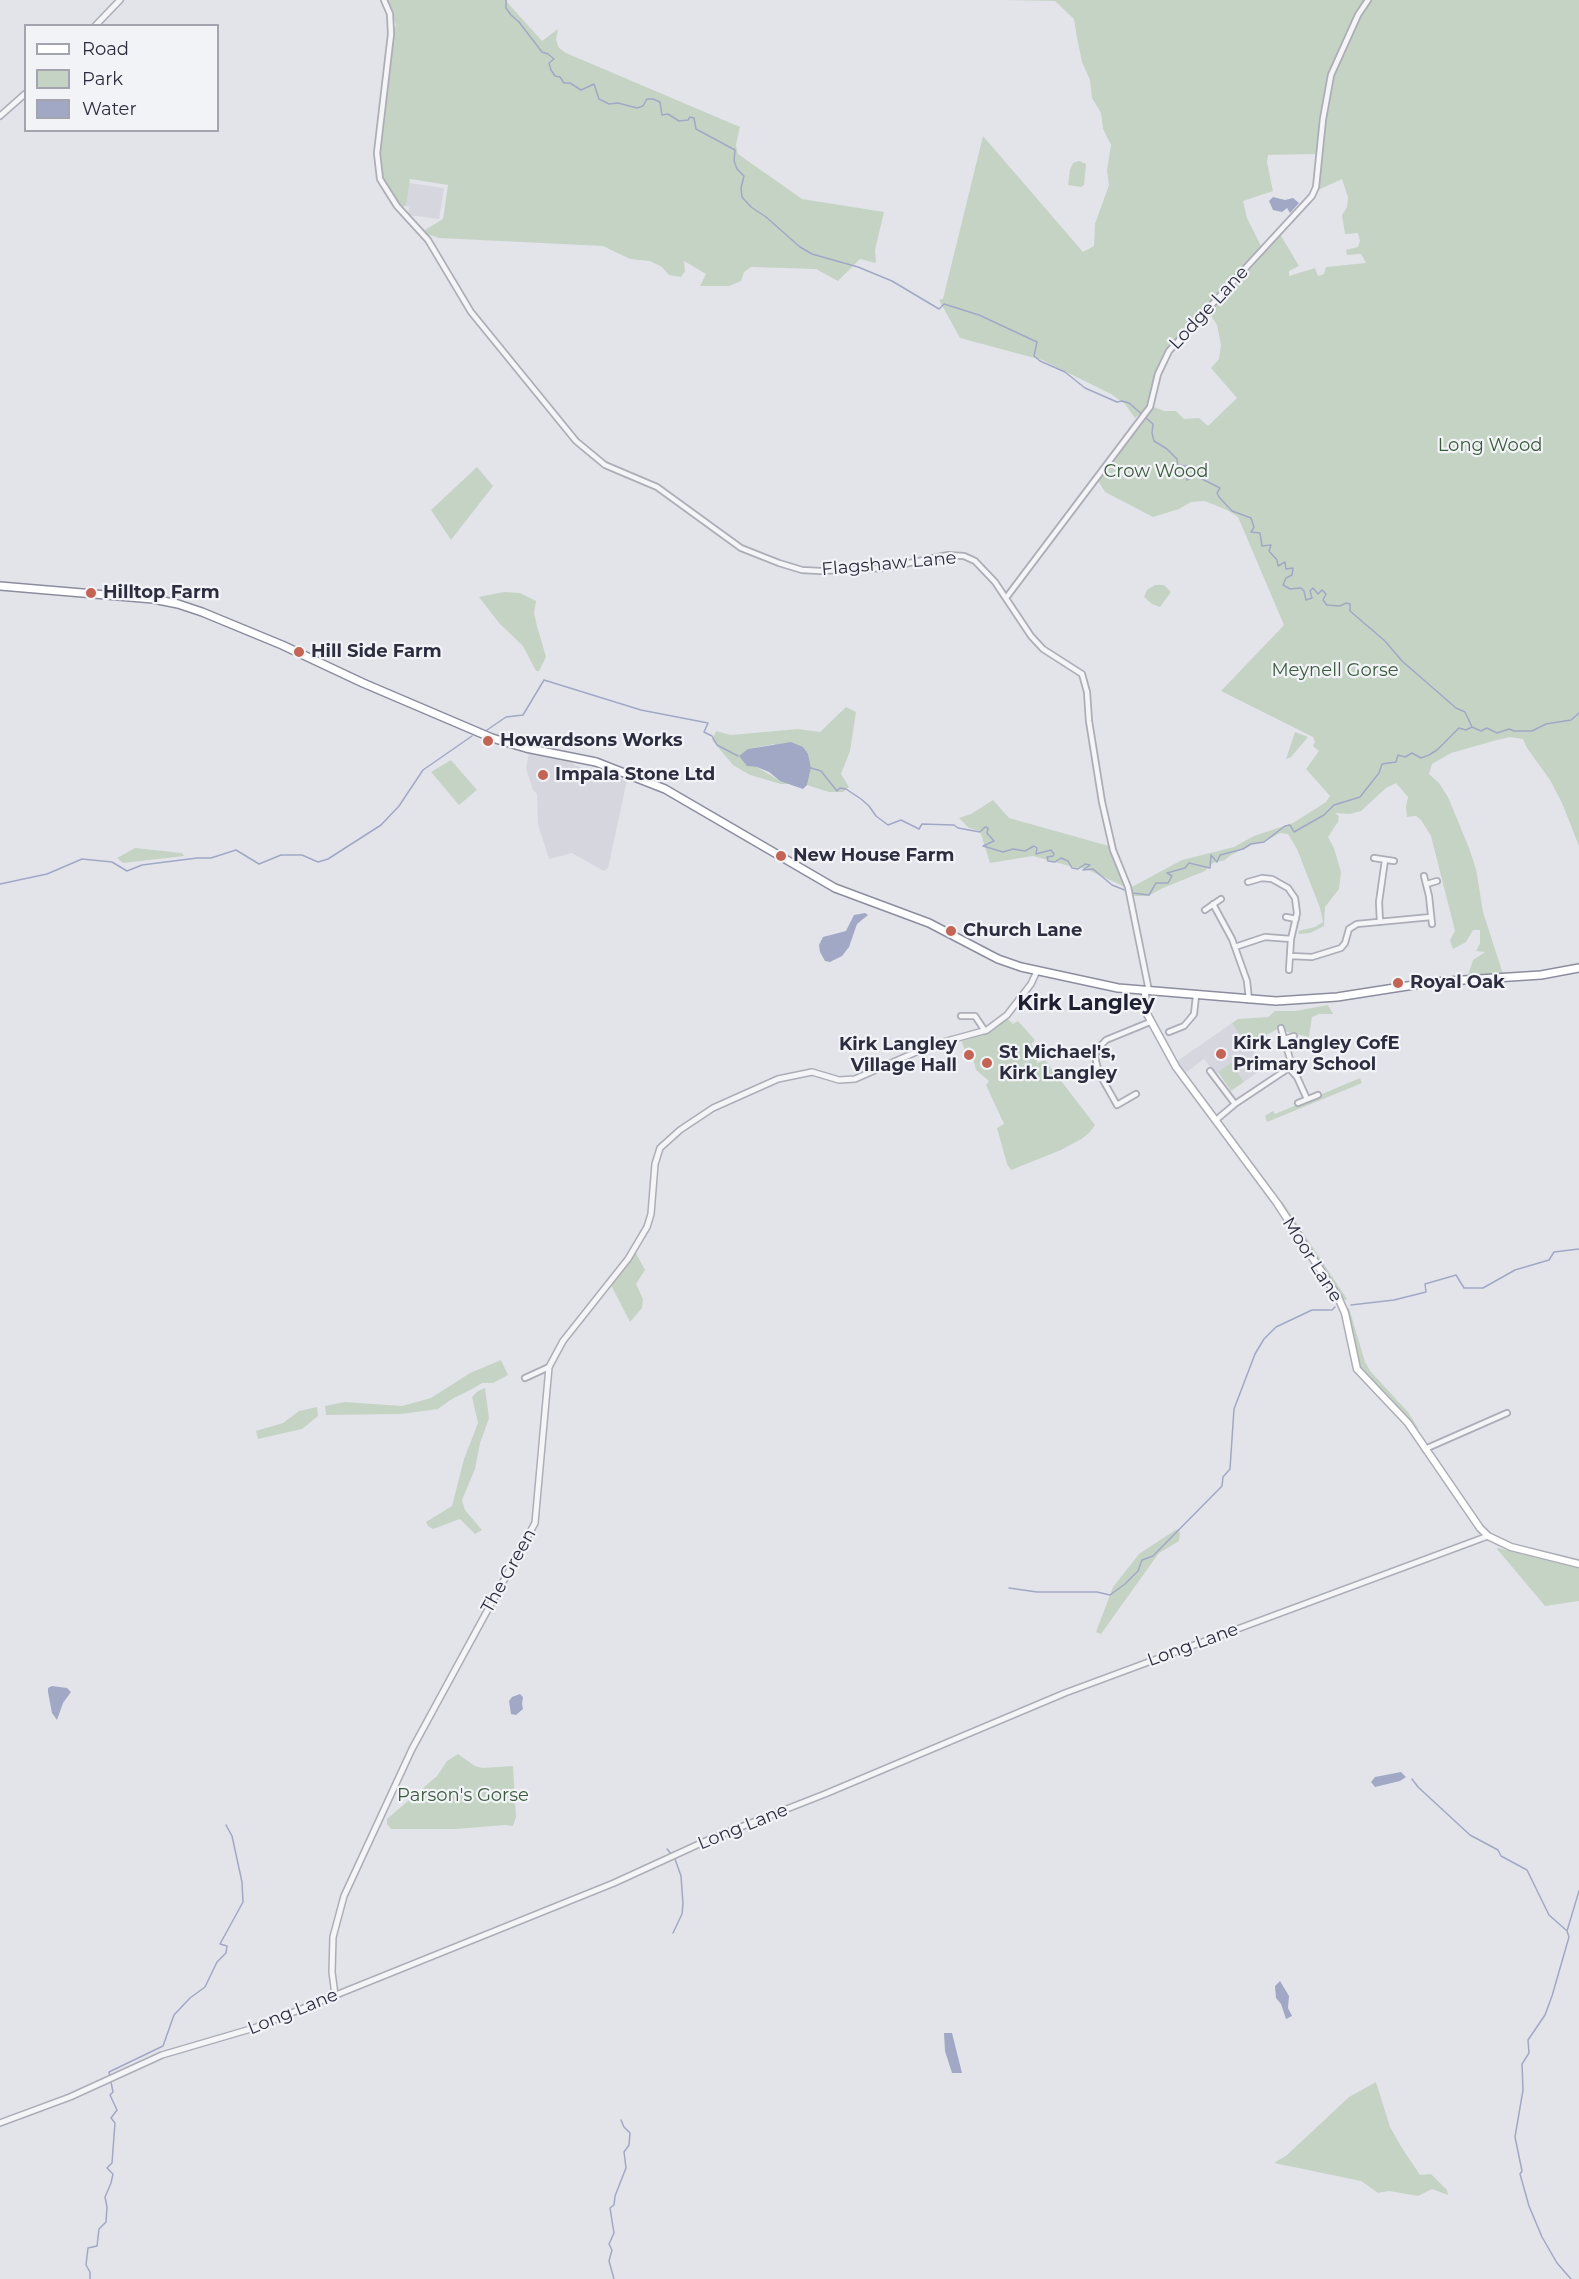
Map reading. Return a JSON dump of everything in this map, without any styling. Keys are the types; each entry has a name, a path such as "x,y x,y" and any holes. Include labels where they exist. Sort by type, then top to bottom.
{"highway":[{"path":"0,586 153,599 202,612 492,738 526,748 596,762 665,789 835,888 929,923 998,959 1037,971 1098,985 1147,991 1249,1000 1300,1001 1415,984 1530,976 1579,968"}],"main road":[{"name":"Moor Lane","path":"1147,991 1146,1012 1176,1067 1277,1203 1338,1297 1357,1369 1408,1423 1480,1528 1488,1536 1511,1547 1579,1564"}],"street":[{"path":"96,24 120,0"},
{"name":"Flagshaw Lane","path":"384,0 390,14 392,34 377,153 380,179 396,206 428,240 471,312 576,441 605,465 657,487 714,530 755,555 802,570 885,568 936,556 964,556 975,561 985,569 1043,650 1082,674 1087,692 1089,721 1102,802 1113,850 1128,887 1147,991"},
{"name":"Lodge Lane","path":"1006,598 1145,413 1153,398 1158,374 1169,351 1312,196 1316,187 1323,119 1331,75 1358,15 1368,0"},
{"path":"0,116 24,95"},
{"path":"1374,858 1394,861"},
{"path":"1380,922 1378,902 1385,860"},
{"path":"1272,879 1274,872"},
{"path":"1425,876 1432,924"},
{"path":"1248,882 1262,878 1272,879 1283,884 1292,892 1297,905 1291,939 1289,970"},
{"path":"1427,884 1437,881"},
{"path":"1205,910 1221,899"},
{"path":"1213,904 1228,928 1247,981 1249,1000"},
{"path":"1286,917 1296,919"},
{"path":"1290,956 1312,957 1336,950 1343,945 1348,930 1353,926 1431,917"},
{"path":"1235,947 1265,937 1291,939"},
{"path":"977,1007 975,1016 985,1031 1007,1014 1031,984 1037,971"},
{"path":"1169,1032 1184,1026 1194,1014 1196,996"},
{"path":"961,1016 975,1016"},
{"path":"1136,1094 1117,1105 1099,1073 1096,1051 1106,1040 1150,1022"},
{"path":"1215,1120 1288,1068 1290,1059 1281,1028"},
{"name":"The Green","path":"335,1995 332,1972 333,1937 344,1896 412,1749 535,1523 549,1367 563,1341 628,1259 646,1227 651,1214 654,1164 660,1148 680,1130 714,1108 778,1079 812,1072 839,1080 855,1079 932,1045 985,1031"},
{"path":"1285,1040 1294,1036"},
{"path":"1288,1068 1297,1077 1307,1099"},
{"path":"1210,1071 1235,1104"},
{"path":"1298,1103 1318,1095"},
{"path":"525,1378 549,1367"},
{"path":"1425,1449 1507,1413"},
{"name":"Long Lane","path":"0,2123 70,2097 162,2055 244,2032 614,1883 710,1839 825,1794 1065,1693 1488,1536"}],"shaded area":[{"path":"409,183 444,188 439,219 408,215 409,207 406,206"},
{"path":"529,753 569,761 576,766 627,780 608,868 604,871 572,853 549,859 538,824 537,794 533,790 526,768"},
{"name":"Kirk Langley CofE Primary School","path":"1232,1023 1265,1067 1244,1082 1231,1064 1216,1074 1204,1059 1184,1074 1176,1062"}],"green space":[{"path":"388,0 507,0 542,41 558,29 556,40 559,48 566,53 740,127 736,145 738,154 802,199 884,212 875,250 876,263 860,259 838,281 816,269 751,267 744,272 741,281 729,286 700,286 706,274 684,261 685,271 681,277 669,275 662,267 650,261 630,259 603,246 439,238 430,235 428,237 423,233 425,230 443,219 448,185 410,179 406,206 399,207 381,176 378,153 393,32 396,25"},
{"path":"1005,0 1579,0 1579,846 1550,780 1523,739 1510,737 1451,753 1432,764 1429,774 1439,783 1448,797 1469,848 1476,869 1483,912 1503,974 1468,975 1473,960 1485,952 1476,951 1480,943 1480,930 1473,930 1466,942 1453,949 1450,940 1455,931 1431,836 1416,816 1407,817 1408,797 1396,783 1386,788 1361,811 1350,814 1335,813 1339,816 1338,822 1328,837 1341,872 1339,889 1325,907 1324,926 1310,933 1299,934 1298,931 1315,927 1323,922 1320,908 1297,849 1288,834 1280,833 1264,842 1251,845 1225,860 1213,863 1205,871 1148,896 1133,896 1130,888 1182,860 1234,847 1254,836 1293,823 1326,802 1330,796 1306,769 1319,751 1313,746 1315,742 1313,737 1221,691 1284,625 1238,517 1205,501 1191,502 1179,509 1153,517 1105,492 1097,479 1150,414 1150,409 1154,407 1164,411 1176,411 1184,419 1199,418 1208,426 1237,398 1211,368 1219,359 1221,345 1217,325 1208,311 1280,234 1299,266 1289,271 1289,276 1315,268 1318,276 1324,274 1326,267 1366,263 1361,254 1347,255 1346,250 1358,247 1360,241 1358,233 1345,234 1342,215 1347,207 1348,197 1342,179 1318,190 1329,89 1345,38 1328,79 1317,154 1268,155 1267,162 1273,191 1243,201 1247,218 1262,248 1167,352 1149,406 1135,418 1125,404 1111,394 1042,360 960,338 939,300 943,299 983,136 1083,252 1094,246 1095,224 1109,185 1107,170 1111,145 1103,129 1101,113 1092,98 1090,80 1082,62 1074,19 1055,1"},
{"path":"1079,161 1086,164 1084,185 1081,187 1068,185 1073,163"},
{"path":"477,467 493,486 451,540 431,510"},
{"path":"1155,585 1164,585 1171,592 1160,607 1144,597 1147,590"},
{"path":"504,592 520,593 536,601 534,613 546,657 539,671 536,671 523,646 499,623 479,597"},
{"path":"846,707 856,712 850,751 841,774 849,787 843,792 829,792 807,785 811,768 774,744 748,749 747,766 757,767 780,781 792,784 781,784 750,775 733,765 712,740 716,731 731,735 798,729 820,732"},
{"path":"1295,732 1308,737 1291,757 1286,759"},
{"path":"451,760 477,790 459,805 431,772"},
{"path":"993,800 1009,818 1109,846 1125,887 1086,869 1033,856 990,863 980,831 969,828 959,818 971,814"},
{"path":"135,848 182,853 184,856 123,863 117,858"},
{"path":"1328,1005 1333,1014 1319,1014 1312,1017 1309,1037 1287,1032 1283,1026 1256,1041 1257,1044 1250,1049 1232,1023 1238,1019 1268,1017 1275,1011 1295,1011"},
{"path":"1007,1018 1013,1024 1018,1021 1035,1040 1031,1044 1038,1052 1020,1067 1036,1055 1037,1063 1045,1060 1095,1125 1083,1138 1061,1150 1011,1170 1007,1164 997,1128 1004,1124 986,1085 989,1081 976,1070 970,1047 964,1049 962,1041 990,1032"},
{"path":"1231,1063 1244,1082 1231,1091 1218,1072"},
{"path":"1360,1078 1362,1083 1267,1122 1265,1116 1273,1111 1275,1114"},
{"path":"1282,1201 1347,1299 1341,1301 1280,1203"},
{"path":"636,1253 645,1270 636,1284 643,1299 642,1308 630,1322 611,1285"},
{"path":"1349,1308 1365,1362 1371,1372 1408,1412 1418,1428 1415,1432 1357,1363 1345,1309"},
{"path":"501,1360 508,1375 493,1383 482,1383 438,1409 401,1414 326,1415 325,1406 345,1402 402,1406 431,1398 470,1373"},
{"path":"485,1388 489,1418 480,1443 475,1469 462,1500 465,1510 482,1530 475,1534 460,1519 433,1529 426,1522 452,1506 464,1459 478,1423 472,1397"},
{"path":"317,1407 318,1416 302,1429 258,1439 256,1431 283,1423 299,1411"},
{"path":"1177,1529 1180,1533 1179,1541 1159,1553 1101,1634 1096,1632 1113,1587 1139,1554"},
{"path":"1498,1548 1579,1568 1579,1601 1545,1606"},
{"name":"Parson's Gorse","path":"458,1754 482,1768 513,1766 516,1817 513,1826 391,1829 387,1824 387,1819 437,1776 447,1761"},
{"path":"1376,2082 1390,2127 1402,2148 1420,2175 1431,2174 1447,2190 1448,2195 1432,2189 1418,2196 1389,2191 1378,2193 1361,2181 1274,2163 1287,2155 1349,2097"}],"water":[{"path":"1273,197 1285,200 1293,198 1299,203 1290,213 1287,208 1282,212 1273,210 1269,201"},
{"path":"791,742 803,747 808,754 811,768 807,785 803,789 780,781 769,772 757,767 747,766 739,756 748,749"},
{"path":"865,913 868,915 857,924 849,947 842,956 830,962 825,961 819,945 823,937 846,931 854,915"},
{"path":"52,1686 67,1688 71,1692 63,1703 57,1720 52,1713 48,1692 48,1688"},
{"path":"520,1694 523,1697 523,1709 516,1715 511,1714 509,1701"},
{"path":"1401,1772 1406,1777 1400,1781 1375,1787 1371,1782 1375,1777"},
{"path":"1280,1981 1289,1996 1288,2008 1292,2016 1286,2019 1281,2004 1276,1998 1275,1986"},
{"path":"944,2033 952,2033 962,2073 952,2073 945,2051"}],"waterway":[{"path":"506,0 506,8 511,15 542,52 554,59 549,63 551,70 564,83 570,83 581,90 594,84 599,99 609,104 618,103 637,108 643,106 647,99 653,99 660,102 662,115 668,114 679,121 694,118 696,129 735,150 734,161 737,169 744,176 741,188 742,197 800,247 812,254 858,267 892,281 939,309 944,304 979,315 1037,342 1034,356 1040,361 1065,372 1085,388 1117,402 1129,403 1153,424 1154,441 1167,449 1177,459 1178,465 1191,467 1186,473 1187,480 1196,476 1220,488 1217,493 1219,497 1232,511 1251,518 1254,527 1251,532 1260,533 1262,546 1271,545 1269,551 1277,560 1278,566 1285,562 1286,569 1293,568 1292,575 1286,578 1283,585 1290,589 1301,588 1306,600 1312,598 1310,591 1313,588 1318,594 1322,590 1326,594 1323,600 1327,605 1350,604 1350,611 1385,641 1402,661 1456,708 1465,712 1472,727"},
{"path":"487,730 506,717 523,715 544,680 641,710 708,723 704,732 712,736 717,745 738,756"},
{"path":"1132,893 1149,895 1156,883 1168,883 1172,876 1167,873 1185,868 1189,863 1210,868 1211,855 1217,862 1220,855 1264,842 1285,826 1290,825 1294,832 1324,815 1334,805 1360,797 1379,773 1382,764 1396,762 1398,755 1405,757 1412,753 1421,758 1429,755 1459,728 1466,730 1472,727 1481,731 1487,728 1497,733 1509,729 1532,731 1546,724 1571,720 1579,713"},
{"path":"0,884 47,874 82,859 112,862 127,871 142,865 211,858 236,850 259,864 281,855 302,855 318,862 328,859 381,825 399,806 423,770 472,736"},
{"path":"811,768 821,771 837,791 840,788 846,789 861,799 876,816 888,825 901,820 919,829 922,824 954,825 958,828 980,832 985,827 988,828 987,833 994,841 983,846 1003,852 1013,849 1025,851 1034,846 1037,848 1036,854 1051,850 1054,854 1047,857 1048,861 1055,862 1061,858 1068,861 1072,868 1078,869 1085,864 1090,865 1083,870 1093,869 1112,885 1127,891"},
{"path":"1351,1305 1394,1300 1426,1292 1425,1284 1456,1275 1464,1288 1483,1288 1515,1270 1549,1260 1554,1252 1579,1249"},
{"path":"1009,1588 1037,1592 1097,1592 1110,1595 1125,1584 1138,1571 1142,1560 1153,1556 1222,1486 1223,1477 1230,1469 1234,1409 1255,1354 1264,1339 1276,1327 1312,1310 1332,1310 1335,1307"},
{"path":"1412,1779 1470,1835 1498,1850 1501,1856 1527,1870 1549,1915 1566,1930"},
{"path":"90,2279 90,2272 86,2265 88,2248 97,2246 99,2229 106,2222 105,2197 113,2174 107,2168 112,2163 115,2123 111,2118 117,2110 110,2095 113,2092 109,2072 163,2046 174,2015 190,1998 205,1987 217,1962 226,1953 227,1946 220,1944 243,1902 242,1882 232,1836 226,1825"},
{"path":"667,1849 672,1855"},
{"path":"673,1933 682,1914 683,1904 681,1876 675,1859"},
{"path":"1571,2279 1557,2263 1542,2237 1529,2206 1520,2174 1522,2171 1515,2137 1523,2090 1522,2064 1529,2053 1528,2040 1545,2015 1552,1996 1579,1891"},
{"path":"614,2279 609,2261 612,2250 609,2244 614,2233 610,2208 614,2205 615,2196 626,2168 624,2152 629,2145 630,2133 621,2120"}],"place":[{"name":"Hilltop Farm","path":"91,593"},
{"name":"Hill Side Farm","path":"299,652"},
{"name":"Howardsons Works","path":"488,741"},
{"name":"Impala Stone Ltd","path":"543,775"},
{"name":"New House Farm","path":"781,856"},
{"name":"Church Lane","path":"951,931"},
{"name":"Royal Oak","path":"1398,983"},
{"name":"Kirk Langley CofE Primary School","path":"1221,1054"},
{"name":"Kirk Langley Village Hall","path":"969,1055"},
{"name":"St Michael's, Kirk Langley","path":"987,1063"}],"district":[{"name":"Kirk Langley","path":"1086,1004"}],"park label":[{"name":"Long Wood","path":"1490,446"},
{"name":"Crow Wood","path":"1156,472"},
{"name":"Meynell Gorse","path":"1335,671"}]}
